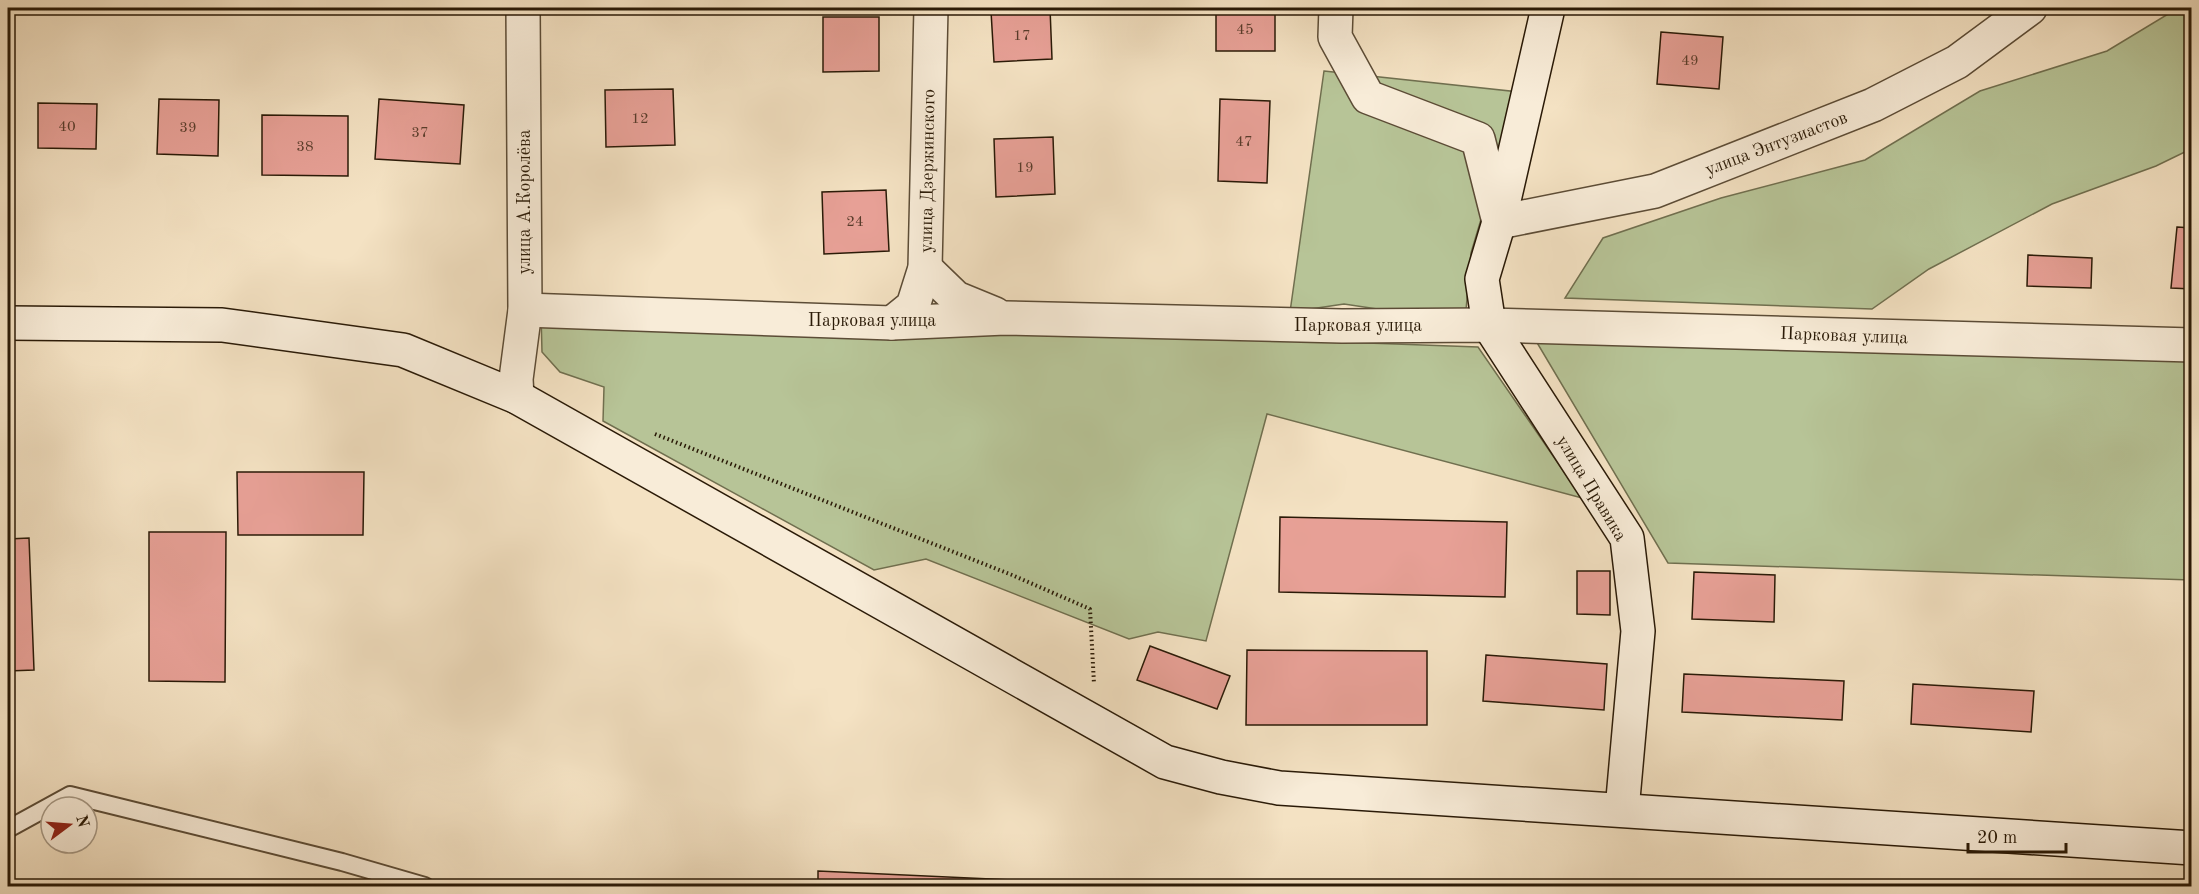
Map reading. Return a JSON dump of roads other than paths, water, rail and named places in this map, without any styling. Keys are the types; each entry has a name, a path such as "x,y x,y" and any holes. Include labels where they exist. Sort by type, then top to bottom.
{"street":[{"name":"улица А.Королёва","path":"517,397 516,379 525,310 523,8"},
{"name":"улица Дзержинского","path":"892,323 913,306 925,268 931,8"},
{"name":"улица Правика","path":"1336,8 1335,37 1368,97 1478,140 1498,222"},
{"name":"улица Правика","path":"1548,8 1498,222 1482,279 1489,325 1627,538 1638,631 1622,810"},
{"name":"улица Энтузиастов","path":"1498,222 1655,190 1873,105 1957,62 2030,8"},
{"path":"925,268 956,298 1005,318"},
{"name":"Парковая улица","path":"525,310 892,323 1005,318 1342,326 1489,325 2192,345"},
{"path":"8,323 222,325 403,350 517,397 1165,762 1221,777 1279,788 2192,848"}],"lane":[{"path":"8,830 70,795 342,862 425,886"}]}
